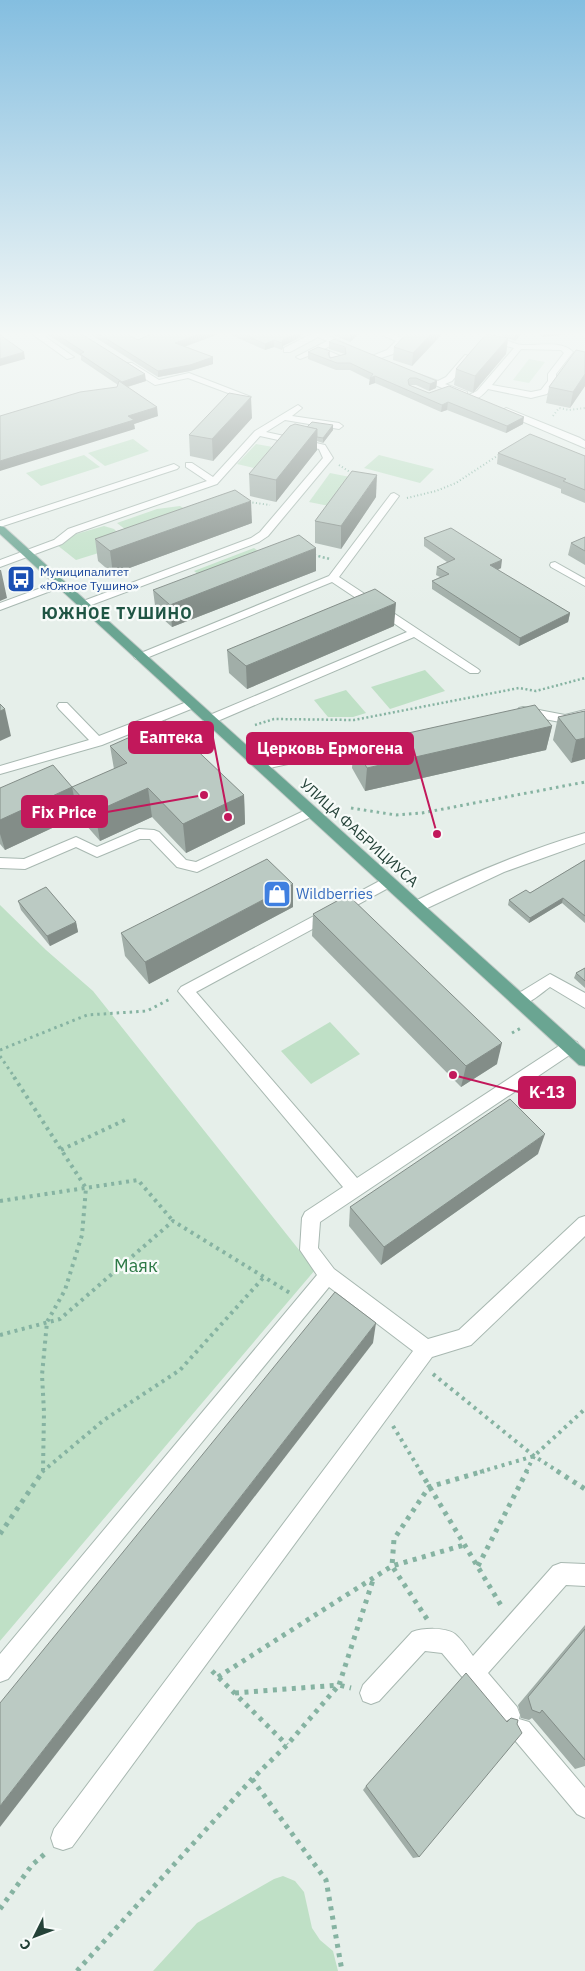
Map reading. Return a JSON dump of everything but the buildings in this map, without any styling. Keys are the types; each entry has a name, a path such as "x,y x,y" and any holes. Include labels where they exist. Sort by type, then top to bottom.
{"main road":[{"name":"УЛИЦА ФАБРИЦИУСА","path":"0,530 585,1060"}],"street":[{"path":"0,564 58,542 72,532 214,482 258,433 274,423"},
{"path":"321,423 339,426"},
{"path":"535,423 582,443"},
{"path":"82,604 255,540 264,534 328,458 322,447 258,433"},
{"path":"189,465 214,482"},
{"path":"0,524 174,467"},
{"path":"140,657 333,578 391,499"},
{"path":"555,564 585,583"},
{"path":"333,578 474,671"},
{"path":"0,607 60,584"},
{"path":"209,720 416,632"},
{"path":"0,770 98,742 192,704"},
{"path":"63,706 98,742"},
{"path":"511,712 520,710 565,719 585,714"},
{"path":"260,766 388,738"},
{"path":"0,863 25,864 76,842 96,852 139,834 154,835 182,864 197,867 310,812"},
{"path":"416,908 447,891 542,851 585,838"},
{"path":"355,1189 186,990 387,882"},
{"path":"519,1000 550,980 574,993 585,1002"},
{"path":"422,1355 328,1275 309,1250 311,1218 570,1046"},
{"path":"63,1838 422,1355 464,1338 585,1224"},
{"path":"0,1671 328,1275"},
{"path":"473,1673 561,1574 585,1575"},
{"path":"371,1693 420,1640 447,1642 585,1806"}],"path":[{"path":"391,499 436,491 456,483 502,453"},
{"path":"328,458 357,476"},
{"path":"245,501 286,507"},
{"path":"309,553 344,562"},
{"path":"255,725 274,719 354,720 519,688 536,691 585,678"},
{"path":"351,808 396,815 422,813 585,782"},
{"path":"0,1050 87,1014 146,1011 186,990"},
{"path":"512,1034 520,1028"},
{"path":"0,1056 86,1188 82,1235 66,1290 47,1322 42,1375 44,1412 43,1470"},
{"path":"61,1150 127,1119"},
{"path":"0,1201 138,1180 173,1221 306,1302"},
{"path":"0,1335 60,1319 173,1221"},
{"path":"0,1534 43,1470 104,1420 180,1370 264,1277"},
{"path":"422,1355 534,1456 585,1488"},
{"path":"477,1567 534,1456 585,1409"},
{"path":"379,1413 394,1426 514,1626"},
{"path":"442,1642 392,1566 394,1540 429,1487 534,1456"},
{"path":"218,1677 373,1580 392,1566 464,1545"},
{"path":"77,1971 252,1779 287,1745 339,1685 373,1580"},
{"path":"198,1658 287,1745"},
{"path":"235,1693 339,1685 371,1693"},
{"path":"252,1779 326,1880 340,1970"},
{"path":"1,1906 32,1865 63,1838"}],"green space":[{"path":"133,439 149,451 105,466 88,453"},
{"path":"256,444 273,447 254,468 237,464"},
{"path":"84,455 100,467 41,486 26,473"},
{"path":"379,455 434,469 420,483 364,468"},
{"path":"330,473 350,477 329,506 309,502"},
{"path":"180,506 188,511 130,533 117,523 157,509"},
{"path":"104,526 114,529 121,536 105,551 76,560 52,541"},
{"path":"254,548 266,557 206,580 194,571"},
{"path":"425,670 445,691 390,709 371,687"},
{"path":"346,690 366,713 353,717 328,717 314,700"},
{"name":"Маяк","path":"0,905 46,950 93,991 315,1270 0,1641"},
{"path":"330,1022 360,1054 311,1084 281,1051"},
{"path":"283,1876 295,1881 304,1892 312,1928 320,1940 333,1951 338,1971 153,1971 197,1923 274,1879"}],"place":[{"name":"Муниципалитет «Южное Тушино»","path":"21,579"},
{"name":"Fix Price","path":"204,795"},
{"name":"Еаптека","path":"228,817"},
{"name":"Церковь Ермогена","path":"437,834"},
{"name":"Wildberries","path":"277,894"},
{"name":"K-13","path":"453,1075"}],"district":[{"name":"ЮЖНОЕ ТУШИНО","path":"117,613"}]}
